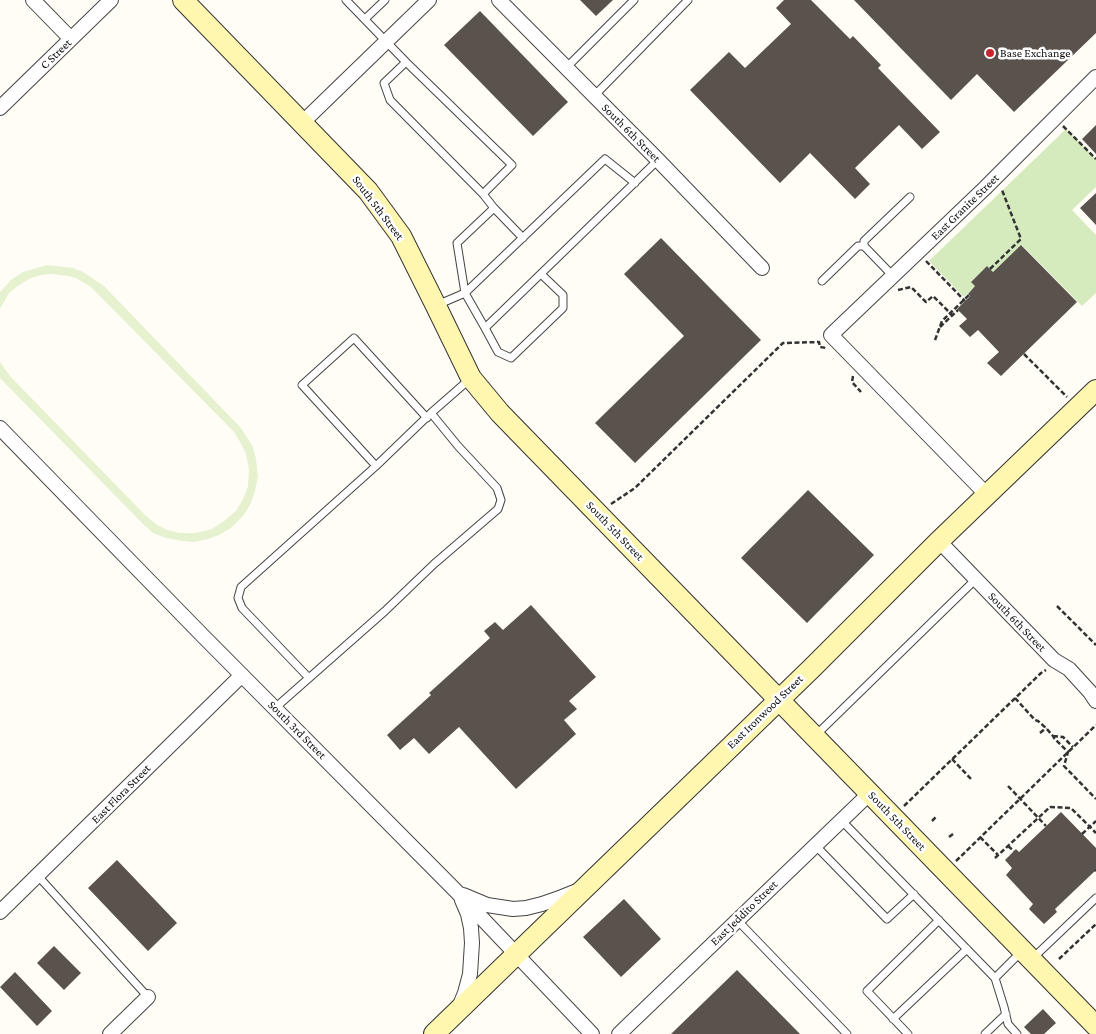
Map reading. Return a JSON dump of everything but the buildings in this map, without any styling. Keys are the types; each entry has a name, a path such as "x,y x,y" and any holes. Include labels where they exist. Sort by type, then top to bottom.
{"street":[{"path":"33,0 71,39"},
{"name":"C Street","path":"0,108 111,0"},
{"name":"South 5th Street","path":"183,0 342,163 374,199 401,236 471,378 500,413 778,700 870,792 1096,1027"},
{"path":"302,123 429,0"},
{"name":"South 6th Street","path":"499,0 762,268"},
{"name":"East Granite Street","path":"830,341 893,276 985,188 1096,76"},
{"path":"830,341 987,495"},
{"name":"East Ironwood Street","path":"434,1034 1096,390"},
{"name":"South 3rd Street","path":"0,428 458,893 592,1034"},
{"name":"South 6th Street","path":"939,541 1028,634 1057,661 1069,669 1096,701"},
{"name":"East Flora Street","path":"0,912 242,675"},
{"name":"East Jeddito Street","path":"619,1034 870,792"},
{"path":"458,893 487,905 513,909 542,904 587,886"},
{"path":"457,1012 470,974 472,943 468,914 458,893"},
{"path":"110,1034 148,997"},
{"path":"1089,1034 1096,1027"}],"lane":[{"path":"346,0 406,62 512,165 483,194"},
{"path":"365,19 385,0"},
{"path":"566,68 634,0"},
{"path":"594,96 688,0"},
{"path":"406,62 384,83 390,100 483,194 523,238"},
{"path":"436,306 465,294 605,159 635,183"},
{"path":"485,328 658,160"},
{"path":"864,246 864,241 910,197"},
{"path":"494,208 457,243 465,294 498,352 511,358 563,308 563,296 541,274"},
{"path":"822,282 858,246 864,246 893,276"},
{"path":"275,708 498,508 501,500 497,488 354,338 302,386 376,466"},
{"path":"309,678 242,608 238,598 242,587 471,378"},
{"path":"815,737 976,579"},
{"path":"841,820 995,978 1008,1024 1017,1034"},
{"path":"815,845 887,920 914,894"},
{"path":"38,876 148,997"},
{"path":"995,978 1026,956 1096,898"},
{"path":"737,920 847,1034"},
{"path":"908,1034 867,991 939,920"},
{"path":"893,1019 968,949"},
{"path":"985,1034 1006,1014"}],"path":[{"path":"1055,118 1096,159"},
{"path":"990,269 1021,239 1001,189"},
{"path":"918,253 965,300"},
{"path":"896,290 911,287 926,302 933,296 951,314"},
{"path":"935,340 942,321 969,295"},
{"path":"951,314 958,310"},
{"path":"611,504 635,488 783,343 819,342 820,347 830,341"},
{"path":"1024,354 1067,398"},
{"path":"850,370 854,377 852,382 860,392"},
{"path":"1056,606 1096,644"},
{"path":"903,807 1041,673 1057,661"},
{"path":"1015,698 1068,752"},
{"path":"1031,723 1035,719"},
{"path":"955,862 1096,725"},
{"path":"1040,733 1046,728"},
{"path":"1053,736 1063,737 1073,747"},
{"path":"1068,752 1064,766 1096,799"},
{"path":"952,759 972,780"},
{"path":"1008,786 1046,826"},
{"path":"995,858 1050,807 1071,808 1096,833"},
{"path":"932,821 936,817"},
{"path":"1082,834 1096,821"},
{"path":"950,838 953,834"},
{"path":"980,837 998,856"},
{"path":"1008,846 1014,852"},
{"path":"1060,959 1096,924"}],"green space":[{"path":"1066,129 1096,159 1096,187 1072,210 1096,235 1096,293 1082,306 1022,245 993,272 987,266 971,281 975,286 964,297 929,261"},
{"path":"47,265 73,268 83,272 104,286 241,428 253,447 258,477 250,505 243,516 231,528 219,535 194,542 166,538 153,533 0,378 0,362 10,376 145,515 167,530 180,533 195,533 212,529 236,511 243,499 248,486 249,469 246,454 234,432 91,287 76,278 68,276 41,275 31,278 9,293 0,309 0,292 12,279 23,272"}],"place":[{"name":"Base Exchange","path":"990,53"}]}
